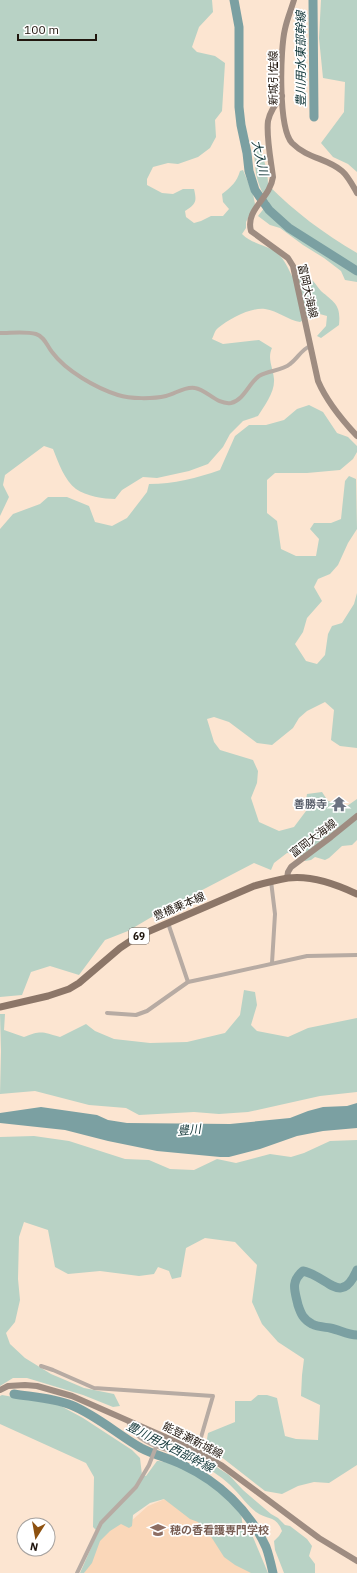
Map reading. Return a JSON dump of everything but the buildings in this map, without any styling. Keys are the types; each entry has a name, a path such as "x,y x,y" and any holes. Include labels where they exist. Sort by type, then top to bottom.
{"main road":[{"name":"新城引佐線","path":"294,0 285,30 282,96 285,126 291,142 307,155 334,166 343,172 357,194"},
{"name":"富岡大海線","path":"282,96 272,110 268,120 273,177 268,192 249,219 251,231 288,258 293,266 318,382 323,392 357,436"},
{"name":"富岡大海線","path":"287,878 291,867 332,838 357,816"},
{"name":"豊橋乗本線","path":"0,1007 48,996 69,989 79,983 120,948 138,936 234,894 271,881 296,877 320,880 357,894"},
{"name":"能登瀬新城線","path":"0,1390 16,1384 37,1386 72,1396 197,1451 221,1466 319,1538 357,1561"}],"street":[{"path":"0,333 37,334 47,343 52,352 82,378 107,392 120,396 150,398 167,396 188,387 195,388 226,403 231,403 242,396 259,377 290,365 306,347 310,346"},
{"path":"271,881 275,903 272,964"},
{"path":"168,922 188,982"},
{"path":"107,1013 136,1015 147,1011 188,982 306,956 357,955"},
{"path":"41,1366 94,1388 213,1396 197,1451"},
{"path":"128,1420 132,1430 155,1448 202,1458 204,1455"},
{"path":"77,1573 101,1523 136,1487 152,1458 155,1448"}],"shaded area":[{"name":"穂の香看護専門学校","path":"167,1498 201,1522 253,1573 84,1573 101,1536 117,1524 129,1523 148,1506"}],"green space":[{"path":"0,0 212,0 213,12 199,27 192,47 197,52 215,56 225,63 222,111 215,120 216,137 210,148 198,157 178,164 168,163 153,167 147,179 147,185 162,193 173,194 183,189 194,189 195,202 185,211 186,217 194,223 211,216 223,216 229,209 223,202 222,194 233,184 240,171 243,170 253,194 255,204 246,222 246,228 242,234 276,252 292,276 300,276 311,279 336,305 339,313 339,325 321,338 317,336 326,326 327,316 316,313 300,322 265,309 253,310 240,314 217,329 212,339 223,344 259,340 272,348 270,359 274,379 273,389 258,416 243,421 230,434 223,447 208,464 189,471 157,478 143,477 122,490 115,499 95,497 72,486 65,476 53,449 44,446 5,475 3,485 9,497 0,516"},
{"path":"321,0 357,0 357,172 348,164 333,157 321,143 344,112 345,82 323,78 319,38"},
{"path":"254,147 258,147 264,161 267,170 268,185 310,222 357,253 357,282 345,280 341,271 324,258 280,228 270,225 258,216 269,202 258,182 255,169"},
{"path":"309,405 323,412 337,433 348,437 357,446 357,452 353,459 340,470 307,473 275,473 267,480 267,513 277,521 281,549 296,556 316,556 319,539 310,529 314,523 331,523 341,519 345,481 349,476 356,479 357,529 348,543 338,565 330,574 318,579 314,587 322,601 307,618 303,632 295,644 306,661 317,664 325,655 328,634 332,626 342,623 354,604 357,593 357,748 340,746 331,740 334,710 325,702 307,711 299,718 293,728 272,745 257,743 229,722 214,717 207,719 214,742 220,750 253,760 258,771 257,783 251,798 259,822 279,831 294,827 309,807 306,800 307,794 322,792 328,801 347,806 357,799 357,840 352,845 342,846 325,860 315,857 311,860 305,861 298,854 287,853 274,863 271,870 254,863 160,912 128,931 105,940 79,975 50,966 31,972 22,995 0,997 0,529 13,514 40,504 48,497 67,497 89,506 95,522 112,526 127,518 147,492 149,484 185,480 220,470 235,436 249,425 266,425 284,420 297,409"},
{"path":"244,990 255,992 257,1005 251,1025 257,1031 288,1037 308,1028 357,1018 357,1092 320,1096 248,1112 219,1114 194,1112 139,1115 126,1108 89,1105 35,1091 0,1094 0,1014 5,1014 4,1030 24,1037 42,1032 60,1037 86,1024 95,1031 114,1039 150,1043 187,1042 225,1033 240,1015"},
{"path":"34,1136 69,1141 125,1159 149,1160 170,1169 194,1170 217,1159 236,1163 270,1154 291,1157 304,1153 330,1141 357,1140 357,1465 329,1483 314,1482 298,1486 282,1494 265,1491 206,1445 208,1433 235,1422 235,1401 251,1401 258,1395 267,1395 277,1398 285,1436 296,1439 318,1440 320,1405 301,1396 304,1359 278,1342 262,1324 252,1302 257,1265 235,1242 205,1238 186,1248 181,1277 172,1279 169,1271 158,1267 154,1274 139,1276 100,1271 68,1274 55,1267 48,1230 24,1222 19,1237 18,1279 20,1300 15,1322 6,1333 10,1344 25,1358 51,1374 84,1388 114,1394 120,1406 113,1407 83,1395 27,1378 13,1378 0,1386 0,1137"},
{"path":"2,1395 59,1405 83,1418 132,1450 140,1458 142,1475 146,1476 157,1461 167,1462 204,1480 227,1498 241,1514 243,1526 250,1530 268,1573 251,1573 235,1565 224,1557 210,1535 198,1522 190,1519 164,1499 150,1503 133,1515 132,1526 129,1528 121,1524 110,1531 100,1541 92,1563 84,1573 80,1573 98,1532 93,1527 94,1477 86,1463 0,1424 0,1396"},
{"path":"200,1461 212,1464 229,1475 243,1490 271,1514 307,1539 312,1546 309,1556 315,1564 315,1573 284,1573 275,1550 274,1541 282,1531 277,1522 256,1512 230,1485 218,1475 199,1463"}],"water":[{"name":"豊川","path":"357,1103 357,1128 323,1131 297,1136 260,1149 229,1157 157,1151 65,1130 0,1123 0,1113 41,1107 97,1115 108,1120 127,1123 230,1124 290,1118 323,1107 347,1106"}],"waterway":[{"name":"大入川","path":"234,0 239,27 239,107 249,171 255,190 269,210 289,228 357,271"},
{"name":"豊川用水東部幹線","path":"313,0 314,117"},
{"path":"357,1270 351,1281 345,1286 339,1288 303,1271 296,1279 294,1287 300,1311 304,1318 309,1322 316,1326 357,1335"},
{"name":"豊川用水西部幹線","path":"14,1394 50,1399 71,1405 98,1419 141,1448 183,1465 209,1480 232,1498 251,1521 266,1547 273,1573"}],"place":[{"name":"善勝寺","path":"339,804"},
{"name":"穂の香看護専門学校","path":"158,1530"}]}
